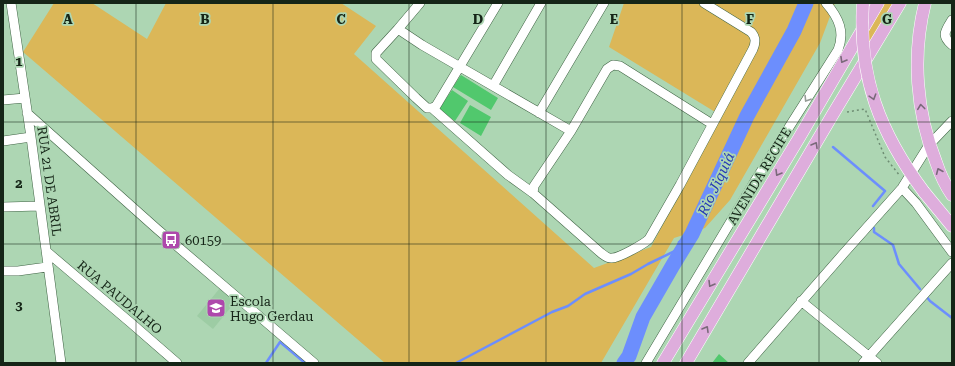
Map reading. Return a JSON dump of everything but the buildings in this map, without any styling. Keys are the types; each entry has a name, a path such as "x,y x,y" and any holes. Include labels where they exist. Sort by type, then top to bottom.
{"main road":[{"path":"863,3 863,41 866,67 869,86 876,110 895,148 924,192 952,226"},
{"name":"AVENIDA RECIFE","path":"663,363 878,3"},
{"path":"686,363 900,3"},
{"path":"925,3 920,26 918,52 918,82 922,114 929,145 947,188 952,195"}],"street":[{"name":"RUA 21 DE ABRIL","path":"11,3 8,13 25,98 31,137 47,267 61,363"},
{"path":"420,3 376,53 376,60 427,108 432,108 508,175 532,193 601,253 609,258 614,258 641,245 649,239 756,41 751,32 704,3"},
{"path":"432,108 436,106 498,3"},
{"path":"492,86 541,3"},
{"path":"539,113 604,3"},
{"path":"646,363 755,181 838,50 841,42 841,31 838,20 826,3"},
{"path":"952,20 945,34 947,41 952,45"},
{"path":"398,29 492,86 571,131"},
{"path":"532,193 534,186 571,131 607,69 611,66 620,66 712,124"},
{"path":"3,100 25,98"},
{"path":"27,113 157,229 314,363"},
{"path":"748,363 904,186 929,145 952,121"},
{"path":"3,141 31,137"},
{"path":"904,186 952,252"},
{"path":"3,207 40,206"},
{"name":"RUA PAUDALHO","path":"46,251 131,322 177,363"},
{"path":"866,360 952,263"},
{"path":"3,271 18,271 47,267"},
{"path":"802,301 866,360 877,363"}],"path":[{"path":"833,114 865,109 884,157 904,186"}],"shaded area":[{"path":"54,3 92,3 147,39 166,3 341,3 376,26 354,54 594,268 651,247 720,115 609,47 624,3 835,3 820,43 730,200 705,228 674,238 601,363 385,363 23,52"},
{"path":"881,3 893,3 868,46 867,25"},
{"name":"Escola Hugo Gerdau","path":"220,288 236,301 213,329 197,316"}],"waterway":[{"name":"Rio Jiquiá","path":"624,363 629,356 643,317 692,234 747,116 794,31 806,3"},
{"path":"833,147 885,191 873,206"},
{"path":"874,228 874,232 893,245 899,264 920,289"},
{"path":"456,363 552,312 568,306 585,294 631,274 677,250 679,242 692,234"},
{"path":"926,296 930,301 952,318"},
{"path":"266,363 280,342 305,363"}],"place":[{"name":"60159","path":"171,240"},
{"name":"Escola Hugo Gerdau","path":"216,308"}]}
